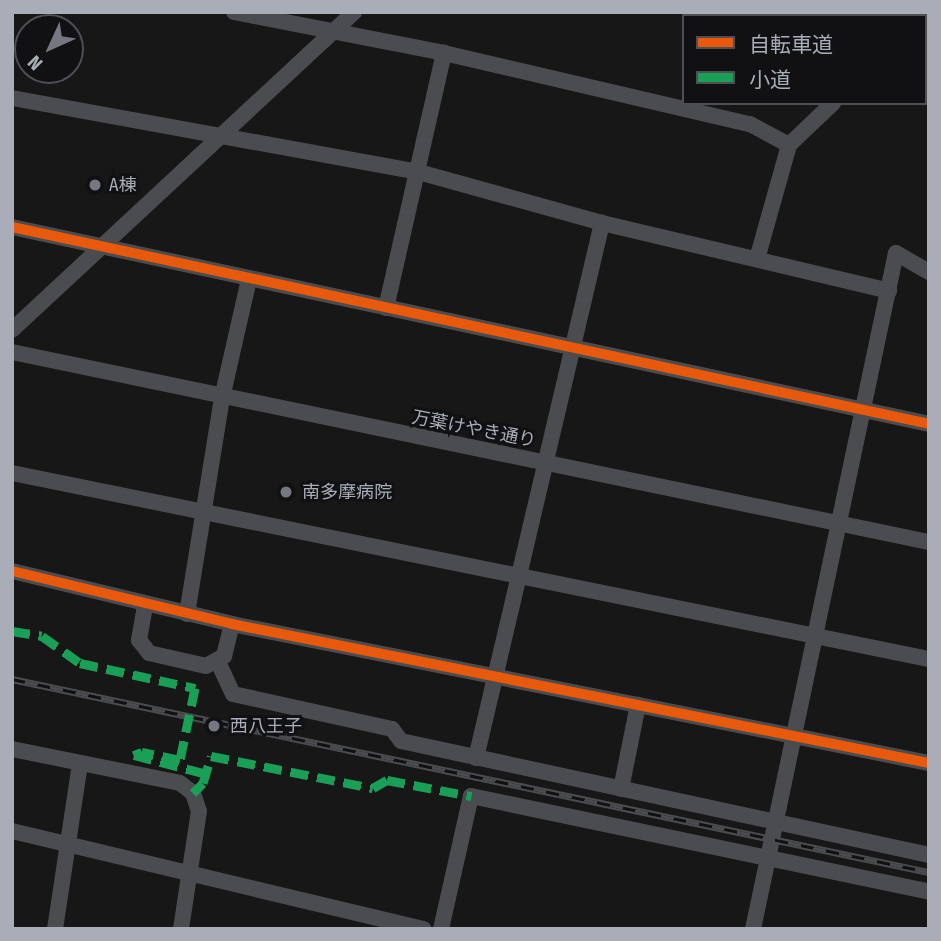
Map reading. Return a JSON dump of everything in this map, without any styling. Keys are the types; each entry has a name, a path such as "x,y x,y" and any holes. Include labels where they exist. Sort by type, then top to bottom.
{"street":[{"path":"234,12 444,53 750,124 789,145"},
{"path":"12,330 354,12"},
{"path":"386,308 415,171 444,53"},
{"path":"12,98 415,171 602,223 889,291"},
{"path":"757,259 789,145 831,105"},
{"path":"476,758 602,223"},
{"path":"12,227 99,248 572,346 929,424"},
{"path":"753,929 897,253 929,272"},
{"path":"187,614 222,398 249,279"},
{"name":"万葉けやき通り","path":"12,352 222,398 929,542"},
{"path":"12,473 206,509 929,659"},
{"path":"12,571 122,594 145,606 929,763"},
{"path":"145,606 139,640 149,653 206,666 218,662 224,656 232,624"},
{"path":"218,662 233,694 391,729 401,741 929,855"},
{"path":"621,789 638,705"},
{"path":"12,748 188,788 200,811 181,929"},
{"path":"55,929 80,763"},
{"path":"441,929 471,796 929,892"},
{"path":"12,831 423,929"}],"railway":[{"path":"12,679 929,872"}],"marked path":[{"path":"12,631 42,636 80,663 195,688 180,760 142,752 134,755 207,774"},
{"path":"193,793 203,783 211,756 373,788 387,780 471,796"}],"cycle path":[{"path":"12,227 929,424"},
{"path":"12,571 232,624 929,763"}],"place":[{"name":"A棟","path":"95,185"},
{"name":"南多摩病院","path":"286,492"},
{"name":"西八王子","path":"214,726"}]}
